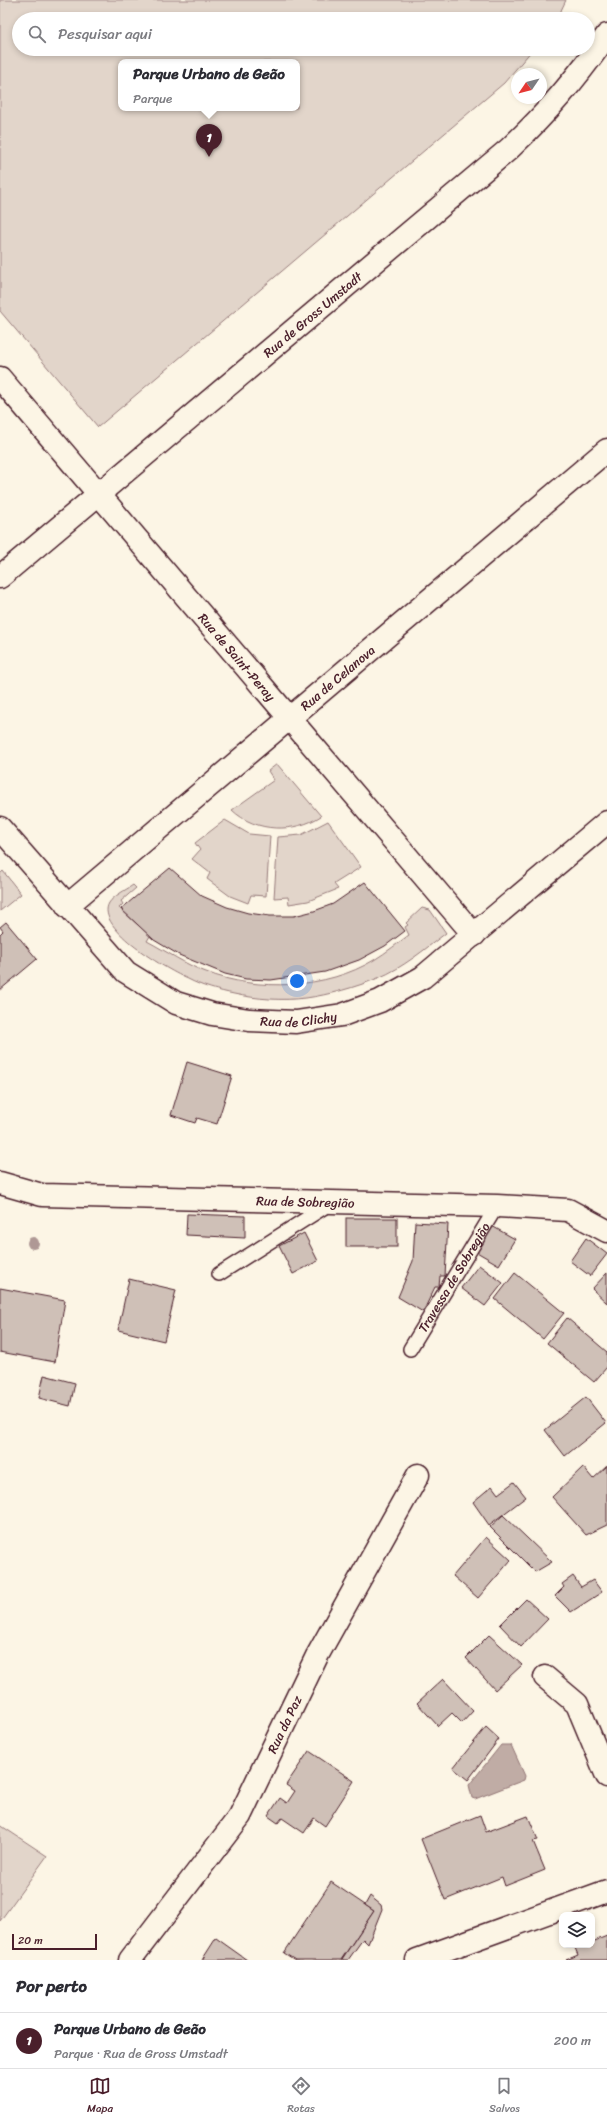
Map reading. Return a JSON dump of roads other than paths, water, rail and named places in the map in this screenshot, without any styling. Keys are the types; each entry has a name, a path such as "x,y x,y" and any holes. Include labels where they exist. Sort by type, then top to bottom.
{"street":[{"name":"Rua de Gross Umstadt","path":"595,52 607,35"},
{"name":"Rua de Gross Umstadt","path":"0,576 509,149 545,115 576,78 592,56"},
{"name":"Rua de Saint-Peray","path":"0,378 289,720 474,935"},
{"name":"Rua de Celanova","path":"67,906 607,450"},
{"name":"Rua de Clichy","path":"0,828 126,972 176,1003 212,1014 249,1020 296,1022 342,1015 380,1001 423,977 607,822"},
{"name":"Rua de Sobregião","path":"0,1183 42,1195 497,1206 568,1210 607,1230"},
{"name":"Rua da Paz","path":"130,1960 240,1816 317,1656 418,1475"},
{"path":"545,1677 577,1704 607,1776"},
{"path":"417,1960 607,1891"}],"lane":[{"path":"219,1274 333,1202"},
{"name":"Travessa de Sobregião","path":"410,1350 497,1206"}],"place":[{"name":"Parque Urbano de Geão","path":"209,157"}]}
